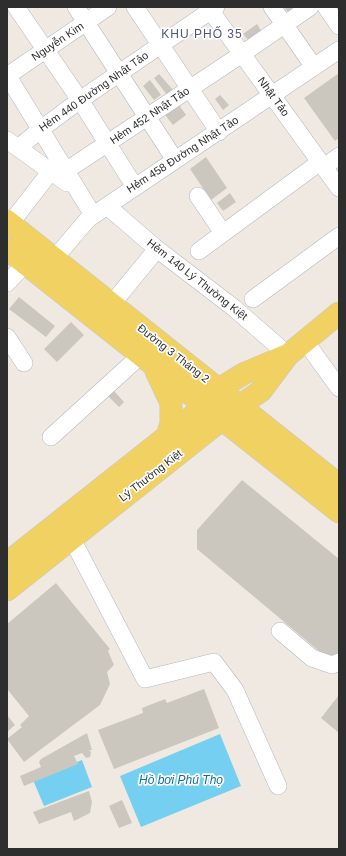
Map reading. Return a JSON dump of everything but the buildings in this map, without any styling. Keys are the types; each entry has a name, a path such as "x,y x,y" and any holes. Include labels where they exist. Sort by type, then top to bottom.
{"main road":[{"name":"Đường 3 Tháng 2","path":"8,222 339,486"},
{"path":"7,249 26,264"},
{"name":"Đường 3 Tháng 2","path":"26,264 146,361 339,512"},
{"name":"Lý Thường Kiệt","path":"7,563 195,414 219,389 243,374 288,355 339,313"},
{"name":"Lý Thường Kiệt","path":"7,590 238,406 261,391 270,382 288,355"},
{"path":"146,361 171,403 171,424 167,436"},
{"path":"266,428 270,382"},
{"path":"196,440 217,437 246,440"}],"street":[{"path":"16,7 80,100 135,187"},
{"path":"76,7 175,160"},
{"name":"Nguyễn Kim","path":"7,76 108,7"},
{"path":"135,7 218,132"},
{"path":"272,7 314,67"},
{"name":"Hẻm 452 Nhật Tảo","path":"8,222 58,173 147,118 310,7"},
{"path":"326,7 339,26"},
{"name":"Hẻm 440 Đường Nhật Tảo","path":"11,146 41,129 211,8"},
{"name":"Nhật Tảo","path":"211,8 242,54 339,188"},
{"name":"Hẻm 458 Đường Nhật Tảo","path":"7,284 26,264 47,253 100,210 339,50"},
{"name":"Hẻm 140 Lý Thường Kiệt","path":"7,76 41,129 58,173 100,210 157,249 217,294 288,355"},
{"path":"11,146 58,173"},
{"path":"199,251 322,165 339,156"},
{"path":"198,196 223,233"},
{"path":"252,299 339,236"},
{"path":"111,305 157,249"},
{"path":"7,337 24,364"},
{"path":"305,341 339,388"},
{"path":"51,437 146,361"},
{"path":"72,539 144,679 214,662 235,690 278,786"},
{"path":"280,631 312,658 332,665 339,662"}],"water":[{"name":"Hồ bơi Phú Thọ","path":"220,734 241,786 141,827 120,776"},
{"path":"82,760 92,787 44,806 33,780"}],"district":[{"name":"KHU PHỐ 35","path":"202,35"}]}
